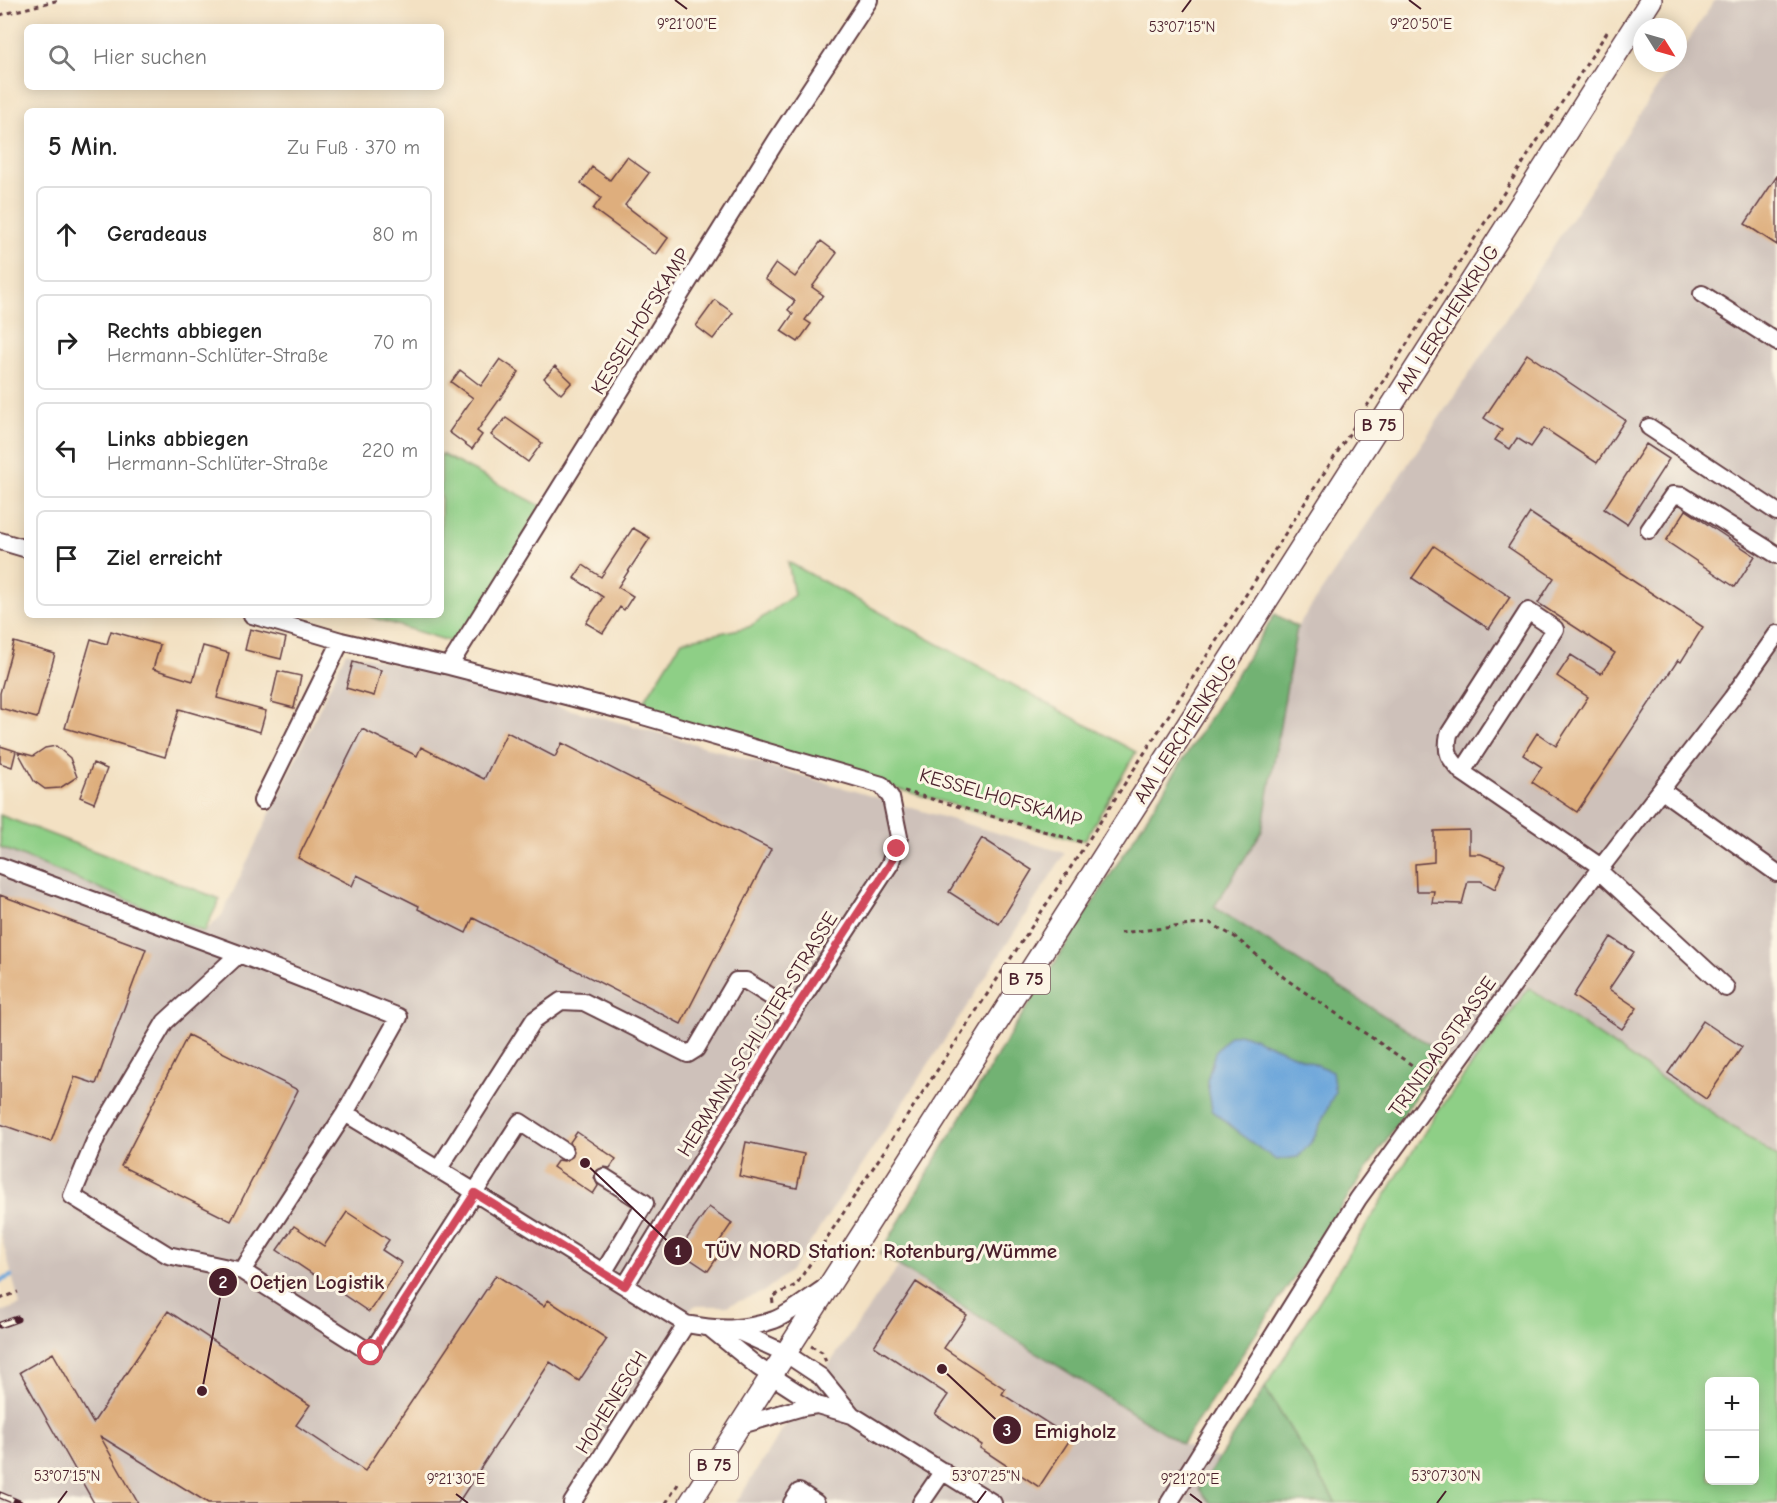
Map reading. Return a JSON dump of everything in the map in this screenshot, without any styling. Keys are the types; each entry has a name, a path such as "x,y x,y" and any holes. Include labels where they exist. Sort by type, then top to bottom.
{"main road":[{"name":"AM LERCHENKRUG","path":"1107,851 1651,0"},
{"name":"B 75","path":"690,1503 1107,851"}],"street":[{"name":"KESSELHOFSKAMP","path":"449,666 776,141 869,0"},
{"path":"1702,294 1777,342"},
{"path":"1648,427 1777,512"},
{"path":"1649,530 1673,495 1683,496 1777,555"},
{"path":"0,541 24,548"},
{"path":"1462,772 1555,629 1528,611 1449,734 1446,749 1452,762 1462,772 1599,868 1726,988"},
{"path":"262,618 341,641 636,714 886,791"},
{"name":"TRINIDADSTRASSE","path":"1169,1503 1358,1199 1439,1084 1599,868 1732,698 1777,634"},
{"path":"262,801 341,641"},
{"path":"1661,790 1777,873"},
{"name":"HERMANN-SCHLÜTER-STRASSE","path":"625,1286 794,1011 890,864 899,837 886,791"},
{"path":"0,866 239,954 399,1017 345,1113 243,1271"},
{"path":"239,954 165,1022 97,1136 72,1196 168,1255 243,1271 371,1353 520,1122 564,1151"},
{"path":"438,1170 534,1020 561,1000 584,1002 688,1054 696,1049 736,981 746,981 794,1011"},
{"path":"345,1113 686,1324 711,1329 735,1330 776,1319 827,1286"},
{"path":"603,1273 645,1203 604,1177"},
{"name":"HOHENESCH","path":"572,1503 686,1324"},
{"path":"711,1329 770,1376 818,1405 852,1415 993,1503"},
{"path":"735,1330 785,1353 821,1377 852,1415"},
{"path":"738,1426 803,1407 818,1405"},
{"path":"921,1503 943,1471"},
{"path":"792,1503 799,1492 816,1503"}],"path":[{"path":"0,15 59,0"},
{"path":"776,1319 772,1297 796,1285 1086,844 1614,20"},
{"name":"KESSELHOFSKAMP","path":"886,791 1107,851"},
{"path":"1120,933 1210,923 1235,936 1287,980 1439,1084"},
{"path":"0,1299 18,1292"}],"shaded area":[{"path":"1715,0 1777,0 1777,1503 736,1503 780,1433 899,1266 1182,1444 1219,1459 1436,1114 1470,1069 1214,907 1262,831 1297,627 1484,352 1667,72 1687,72 1687,42"},
{"path":"346,652 634,726 1065,853 971,1000 792,1270 763,1292 727,1306 694,1306 672,1335 563,1503 0,1503 0,1312 20,1305 0,1232 0,847 204,932 222,915"}],"green space":[{"path":"444,456 547,509 462,645 374,618 444,618"},
{"path":"788,562 1136,752 1085,840 1076,840 636,714 682,641 749,627 794,595"},
{"path":"1275,614 1297,627 1262,831 1214,907 1444,1054 1182,1444 880,1254 1015,1026"},
{"path":"0,815 220,899 204,932 0,847"},
{"path":"1529,988 1777,1157 1777,1503 1336,1503 1265,1388 1436,1114"},
{"path":"1265,1388 1336,1503 1210,1503 1199,1489"}],"water":[{"path":"1243,1034 1332,1071 1335,1092 1313,1140 1298,1157 1276,1160 1212,1110 1207,1081 1215,1052 1230,1035"}],"building":[{"path":"627,157 649,173 625,205 668,238 656,255 593,209 601,198 581,183 592,167 610,180"},
{"path":"1777,176 1777,245 1745,224"},
{"path":"821,241 837,253 812,287 823,295 805,320 811,324 798,342 781,331 793,314 788,310 795,301 765,279 776,263 795,277"},
{"path":"715,300 733,313 713,339 696,326"},
{"path":"1527,354 1625,420 1597,463 1544,428 1531,447 1517,438 1510,449 1495,440 1502,430 1484,418"},
{"path":"500,359 519,372 477,431 482,435 472,449 449,432 473,398 451,382 460,370 481,386"},
{"path":"555,366 572,382 561,394 544,378"},
{"path":"506,418 542,443 528,462 491,435"},
{"path":"1646,444 1669,459 1627,524 1604,509"},
{"path":"1686,510 1755,556 1735,587 1666,541"},
{"path":"1530,513 1703,627 1681,662 1678,660 1577,812 1532,782 1542,767 1523,755 1537,733 1556,746 1588,697 1557,676 1571,655 1601,674 1615,653 1538,603 1554,578 1508,547"},
{"path":"633,528 650,538 618,587 633,596 624,610 620,607 603,633 586,623 603,597 574,578 583,565 601,577"},
{"path":"1434,546 1510,597 1489,629 1412,578"},
{"path":"250,629 286,638 281,659 245,650"},
{"path":"111,631 160,645 153,669 193,681 203,646 229,653 217,698 266,711 260,732 179,709 165,757 65,728 91,639 107,644"},
{"path":"14,642 55,654 37,718 0,708 0,693"},
{"path":"353,662 381,670 374,696 346,688"},
{"path":"278,671 301,676 294,708 271,702"},
{"path":"362,729 417,756 421,747 484,779 507,732 555,757 562,743 771,849 681,1024 473,918 466,933 357,875 352,886 298,858"},
{"path":"0,746 16,751 12,767 0,763"},
{"path":"56,746 70,758 77,777 60,788 45,789 34,781 18,752 33,756 45,748"},
{"path":"93,763 107,769 94,803 80,797"},
{"path":"1469,830 1469,854 1481,854 1505,864 1495,889 1481,881 1468,881 1462,904 1432,903 1434,891 1416,891 1415,864 1434,862 1434,831"},
{"path":"982,838 1032,870 999,924 949,892"},
{"path":"0,895 146,949 96,1084 75,1077 51,1142 0,1124"},
{"path":"1611,937 1634,952 1609,989 1637,1008 1622,1029 1573,996"},
{"path":"1703,1021 1742,1047 1706,1099 1668,1073"},
{"path":"188,1035 298,1090 231,1221 121,1166"},
{"path":"577,1132 616,1159 610,1168 604,1167 596,1171 594,1177 598,1186 593,1194 553,1167 558,1160 564,1161 572,1157 574,1151 570,1142"},
{"path":"746,1142 804,1154 797,1188 739,1176"},
{"path":"709,1207 732,1223 719,1242 725,1246 708,1271 678,1251"},
{"path":"347,1212 389,1240 382,1250 402,1263 369,1312 277,1250 294,1226 324,1246"},
{"path":"496,1275 544,1306 548,1300 607,1339 579,1381 550,1362 458,1503 208,1503 100,1436 138,1503 94,1503 20,1372 53,1353 93,1423 168,1311 310,1405 296,1425 365,1471"},
{"path":"916,1282 967,1315 944,1348 1005,1389 1002,1394 1071,1438 1039,1487 980,1448 982,1445 935,1414 948,1395 874,1346"}],"waterway":[{"path":"0,1281 11,1276"}],"railway":[{"path":"0,1325 17,1319"},
{"path":"0,1495 19,1503"}],"place":[{"name":"TÜV NORD Station: Rotenburg/Wümme","path":"585,1163"},
{"name":"Emigholz","path":"942,1369"},
{"name":"Oetjen Logistik","path":"202,1391"}],"route":[{"path":"371,1353 475,1193 625,1286 794,1011 890,864 897,849"}]}
